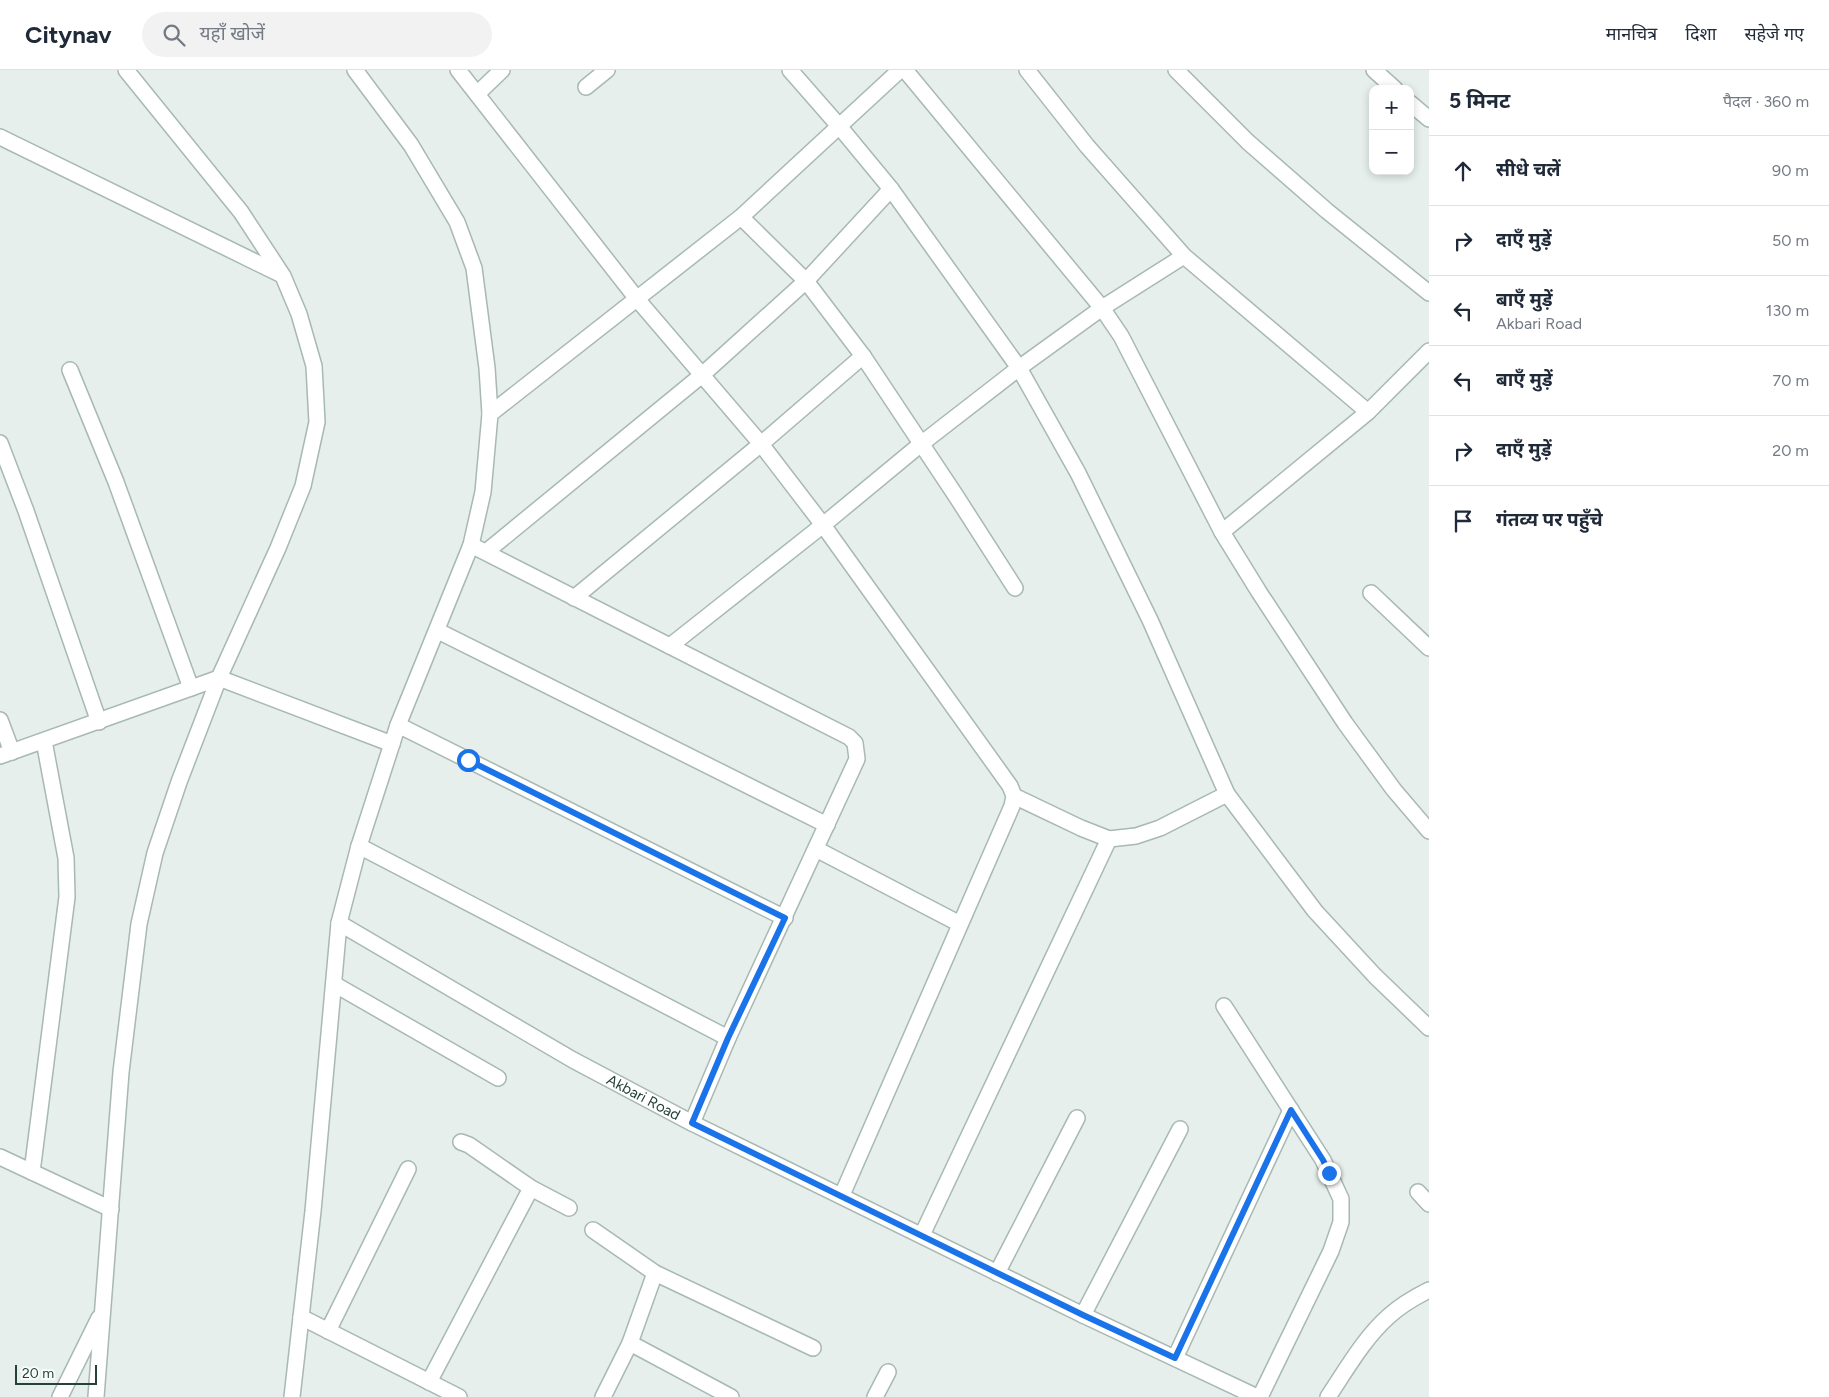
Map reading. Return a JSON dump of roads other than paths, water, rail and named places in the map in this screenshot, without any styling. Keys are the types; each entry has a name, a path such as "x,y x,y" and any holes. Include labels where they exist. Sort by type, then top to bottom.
{"street":[{"path":"96,1397 121,1072 139,924 156,853 179,782 219,678 278,548 303,486 317,422 314,366 298,314 283,276 241,212 126,70"},
{"path":"292,1397 313,1211 339,923 360,846 398,725 472,545 484,492 490,414 484,340 474,268 456,222 411,146 355,70"},
{"path":"458,70 637,299 761,444 823,525 1004,778 1014,796 1081,828 1110,839 1136,836 1152,831 1226,794"},
{"path":"477,94 502,70"},
{"path":"586,87 607,70"},
{"path":"790,70 840,126 892,189 1019,368 1078,473 1150,620 1226,794 1314,910 1375,976 1429,1028"},
{"path":"490,414 741,217 900,70"},
{"path":"905,70 1102,308 1121,336 1222,532 1344,723 1394,790 1429,831"},
{"path":"1027,70 1087,146 1184,256 1368,412"},
{"path":"1176,70 1248,142 1327,211 1429,293"},
{"path":"1374,70 1391,85"},
{"path":"1414,106 1429,119"},
{"path":"0,137 283,276"},
{"path":"486,552 702,375 806,281 892,189"},
{"path":"741,217 806,281 863,356 1015,588"},
{"path":"670,646 823,525 921,444 1019,368 1102,308 1184,256"},
{"path":"1222,532 1368,412 1429,351"},
{"path":"574,598 761,444 863,356"},
{"path":"70,370 116,482 191,688"},
{"path":"0,442 99,722"},
{"path":"472,545 849,737 855,743 858,750 857,759 728,1038 692,1123"},
{"path":"1371,593 1429,648"},
{"path":"438,631 827,825"},
{"path":"0,720 6,754 219,678 392,744"},
{"path":"398,725 785,918"},
{"path":"32,1172 67,896 66,858 44,741"},
{"path":"842,1195 1014,796"},
{"path":"922,1235 1110,839"},
{"path":"360,846 728,1038"},
{"path":"816,849 960,924"},
{"name":"Akbari Road","path":"339,923 573,1060 692,1123 1083,1315 1258,1397"},
{"path":"334,984 498,1078"},
{"path":"1224,1006 1323,1160 1341,1198 1341,1222 1331,1251 1258,1397"},
{"path":"1175,1358 1291,1110"},
{"path":"997,1273 1077,1118"},
{"path":"1083,1315 1180,1129"},
{"path":"461,1142 469,1145 531,1188 569,1208"},
{"path":"0,1157 111,1209"},
{"path":"328,1331 408,1169"},
{"path":"429,1382 531,1188"},
{"path":"1418,1192 1429,1204"},
{"path":"593,1230 655,1273 813,1348"},
{"path":"603,1397 630,1343 655,1273"},
{"path":"1328,1397 1364,1344 1389,1316 1429,1290"},
{"path":"60,1397 103,1310"},
{"path":"301,1317 459,1397"},
{"path":"630,1343 731,1397"},
{"path":"875,1397 888,1372"}]}
